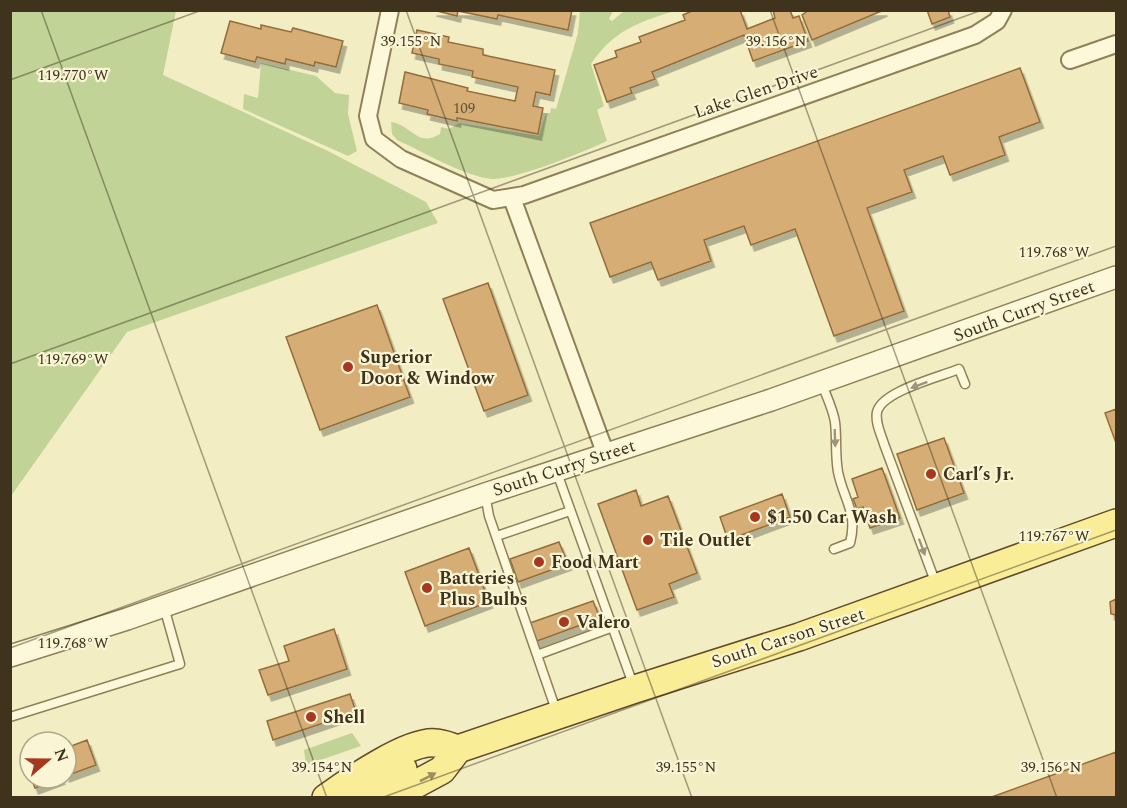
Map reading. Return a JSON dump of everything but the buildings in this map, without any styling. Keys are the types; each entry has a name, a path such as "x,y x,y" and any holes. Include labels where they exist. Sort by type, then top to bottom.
{"main road":[{"name":"South Carson Street","path":"458,749 635,688 799,637 1116,523"},
{"path":"326,798 352,779 405,750 433,742 458,749 442,770 390,798"},
{"path":"363,798 401,773 406,765 405,750"}],"street":[{"name":"Lake Glen Drive","path":"390,10 368,116 374,139 401,159 493,200 512,198 975,35 998,21 1003,10"},
{"path":"1070,60 1116,44"},
{"path":"512,198 606,455"},
{"name":"South Curry Street","path":"10,656 164,606 485,494 821,382 1116,277"}],"lane":[{"path":"938,587 876,420 877,412 880,404 893,394 959,369 964,384"},
{"path":"821,382 835,420 836,456 840,479 853,514 854,528 850,543 834,549"},
{"path":"556,470 635,688"},
{"path":"485,494 496,536 557,714"},
{"path":"496,536 570,511"},
{"path":"10,717 180,664 164,606"},
{"path":"537,655 613,627"}],"green space":[{"path":"11,10 176,11 163,75 328,151 426,202 438,223 127,332 11,496"},
{"path":"580,11 613,11 609,19 612,21 624,11 675,11 627,29 608,43 591,64 604,106 597,110 607,141 532,170 492,179 444,163 397,140 392,134 391,122 426,138 440,134 441,127 449,129 459,123 539,136 546,113 550,113 551,108 556,109 578,33"},
{"path":"261,63 316,76 335,93 349,95 348,114 357,151 348,156 243,109 244,94 258,98"},
{"path":"352,733 361,746 306,765 304,750"}],"place":[{"name":"Superior Door & Window","path":"348,367"},
{"name":"Carl’s Jr.","path":"931,474"},
{"name":"$1.50 Car Wash","path":"755,517"},
{"name":"Tile Outlet","path":"648,540"},
{"name":"Food Mart","path":"539,562"},
{"name":"Batteries Plus Bulbs","path":"427,588"},
{"name":"Valero","path":"564,622"},
{"name":"Shell","path":"311,717"}]}
